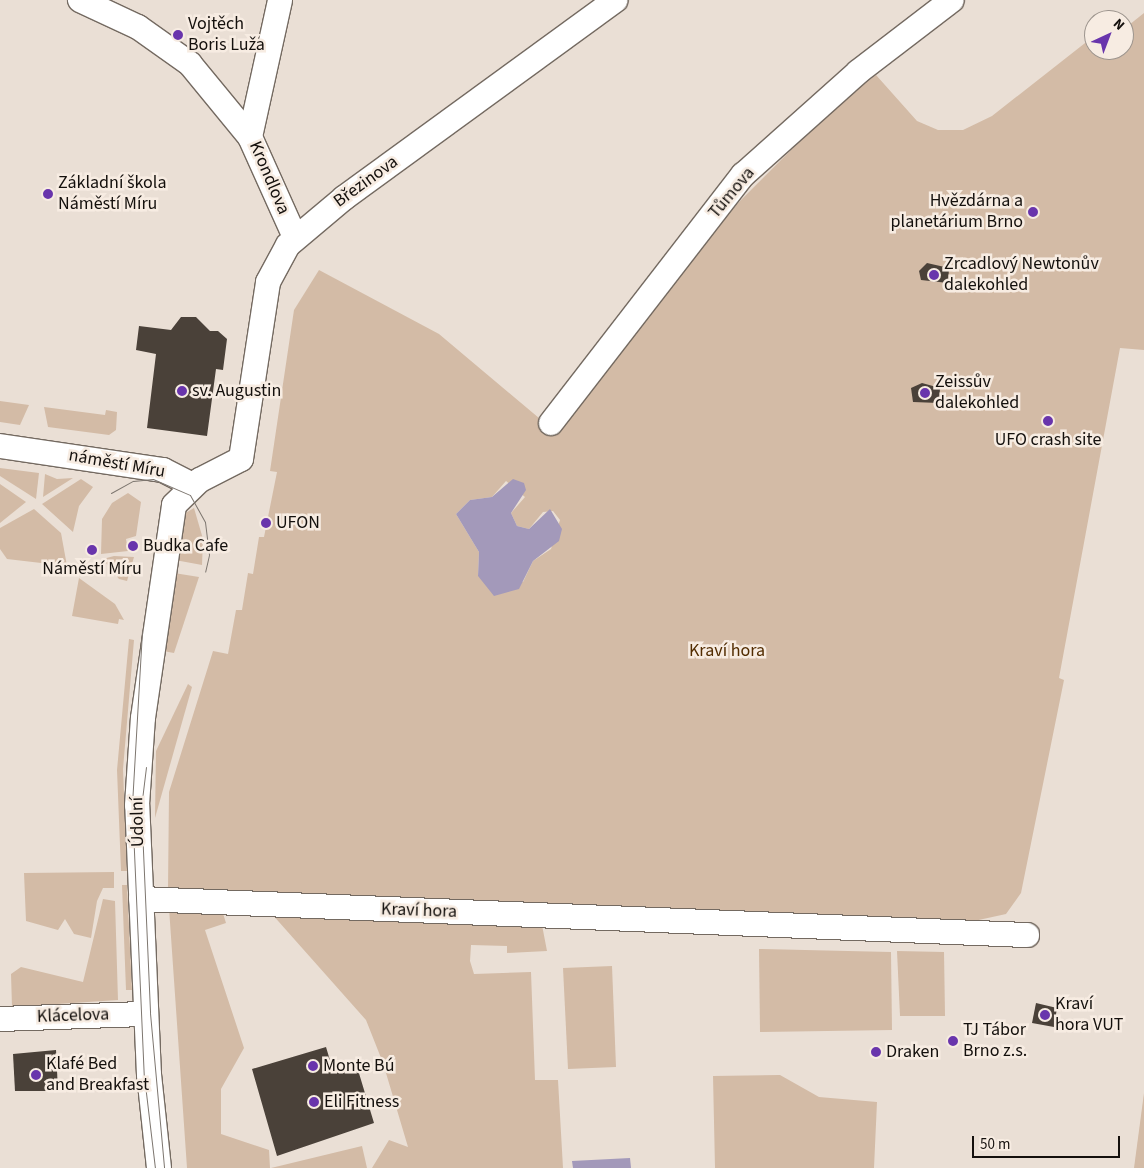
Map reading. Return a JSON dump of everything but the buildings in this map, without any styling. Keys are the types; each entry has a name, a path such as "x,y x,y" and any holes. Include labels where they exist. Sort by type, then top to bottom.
{"street":[{"path":"80,0 138,27 190,64 250,137"},
{"name":"Krondlova","path":"280,0 250,137 294,237"},
{"name":"Březinova","path":"192,486 234,466 245,446 268,282 278,258 294,237 616,0"},
{"name":"Tůmova","path":"551,423 743,175 858,72 952,0"},
{"name":"náměstí Míru","path":"0,446 163,470 192,486"},
{"name":"Údolní","path":"160,1168 146,1014 136,805 143,718 172,512 192,486"},
{"name":"Kraví hora","path":"140,899 1027,935"},
{"name":"Klácelova","path":"0,1019 146,1014"}],"green space":[{"name":"Kraví hora","path":"1144,13 1144,350 1120,348 1059,678 1064,680 1021,893 1006,914 974,921 168,888 169,792 213,651 228,654 236,610 242,610 248,573 253,574 259,537 264,537 277,472 270,471 294,310 319,270 439,334 558,434 736,205 836,105 876,75 917,121 938,130 963,130 992,116 1084,44 1084,60 1134,60 1134,21","holes":["506,481 525,497 511,513 517,526 529,529 543,512 553,511 560,520 551,549 533,561 523,582 478,576 479,552 456,514 470,500 492,497"]},
{"path":"0,401 29,405 20,425 0,422"},
{"path":"44,407 105,415 106,410 117,412 116,430 109,435 48,427"},
{"path":"0,468 39,473 36,499 0,476"},
{"path":"45,474 57,479 73,478 43,497"},
{"path":"81,479 93,487 79,506 73,532 42,504"},
{"path":"0,484 26,502 0,523"},
{"path":"128,493 141,502 136,536 126,539 128,551 101,554 102,519 112,503"},
{"path":"194,508 203,539 202,565 175,560 182,515"},
{"path":"34,509 61,533 67,566 7,559 0,549 0,528"},
{"path":"114,556 134,557 127,581 119,579 103,559"},
{"path":"174,573 199,577 174,653 163,651"},
{"path":"79,578 115,604 124,620 119,619 118,624 72,616"},
{"path":"129,639 134,640 123,769 127,871 121,871 117,770"},
{"path":"188,684 192,687 155,818 156,751"},
{"path":"114,872 114,888 103,888 97,901 91,938 74,934 65,919 58,930 26,921 24,873"},
{"path":"122,885 127,885 132,990 126,990"},
{"path":"103,899 115,901 118,1000 12,1007 11,974 21,967 83,982"},
{"path":"221,907 226,923 205,930 244,1048 221,1089 221,1134 269,1150 270,1168 187,1168 169,908"},
{"path":"271,913 542,925 547,951 507,953 507,946 471,945 470,961 474,974 531,972 535,1080 558,1080 563,1168 372,1168 389,1140 408,1147 383,1063 366,1020"},
{"path":"759,949 891,952 892,1030 760,1032"},
{"path":"897,951 944,952 945,1016 900,1016"},
{"path":"612,966 616,1067 568,1069 563,968"},
{"path":"780,1075 819,1097 877,1102 874,1168 715,1168 713,1076"},
{"path":"1144,1093 1144,1168 1134,1168"},
{"path":"362,1146 367,1168 271,1168"}],"shaded area":[{"path":"513,479 524,483 526,490 511,513 517,526 529,529 550,509 562,529 559,541 533,561 519,589 494,596 478,576 479,552 456,514 470,500 492,497"},
{"path":"630,1158 631,1168 573,1168 572,1161"}],"tram line":[{"path":"111,493 133,481 153,479 190,495 205,522 209,555 205,572"},
{"path":"142,631 132,806 144,1076 155,1168"},
{"path":"146,767 141,805 150,1013 164,1168"}],"place":[{"name":"Vojtěch Boris Luža","path":"178,35"},
{"name":"Základní škola Náměstí Míru","path":"48,194"},
{"name":"Hvězdárna a planetárium Brno","path":"1033,212"},
{"name":"Zrcadlový Newtonův dalekohled","path":"934,275"},
{"name":"sv. Augustin","path":"182,391"},
{"name":"Zeissův dalekohled","path":"925,393"},
{"name":"UFO crash site","path":"1048,421"},
{"name":"UFON","path":"266,523"},
{"name":"Budka Cafe","path":"133,546"},
{"name":"Náměstí Míru","path":"92,550"},
{"name":"Kraví hora VUT","path":"1045,1015"},
{"name":"TJ Tábor Brno z.s.","path":"953,1041"},
{"name":"Draken","path":"876,1052"},
{"name":"Monte Bú","path":"313,1066"},
{"name":"Klafé Bed and Breakfast","path":"36,1075"},
{"name":"Eli Fitness","path":"314,1102"}]}
